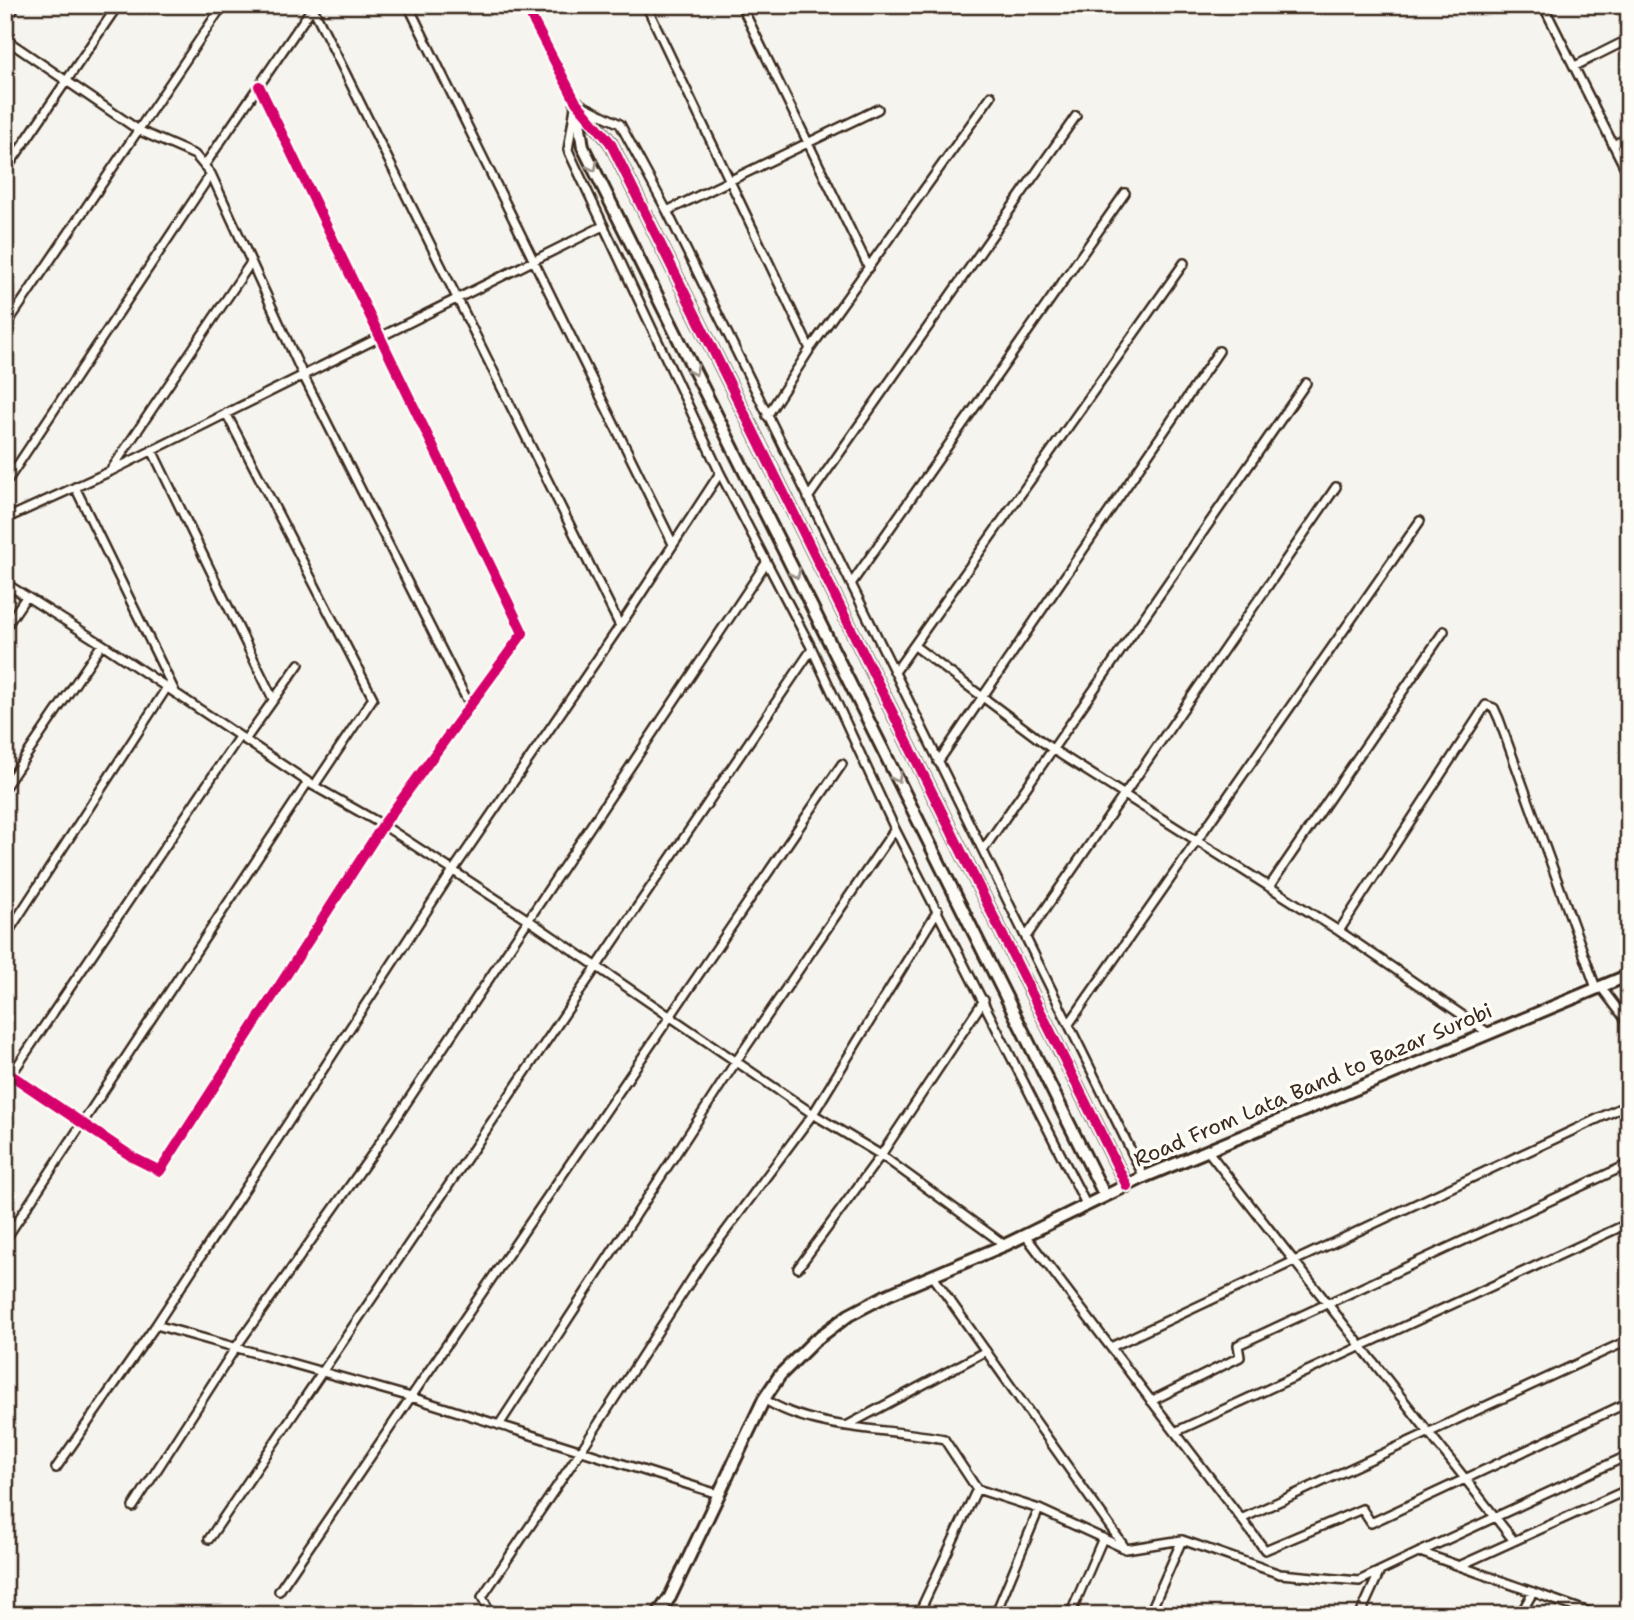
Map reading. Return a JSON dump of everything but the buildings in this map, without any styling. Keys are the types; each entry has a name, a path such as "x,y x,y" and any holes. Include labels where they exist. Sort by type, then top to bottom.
{"street":[{"path":"5,22 16,5"},
{"path":"5,172 118,5"},
{"path":"5,327 223,5"},
{"path":"408,5 673,544"},
{"path":"525,5 576,102 610,142 1127,1185"},
{"path":"646,5 728,182 810,349"},
{"path":"741,5 806,145 869,268"},
{"path":"1543,5 1629,176"},
{"path":"204,166 314,7 620,626"},
{"path":"5,39 140,131 195,155 211,174 303,375 469,704"},
{"path":"1575,66 1629,39"},
{"path":"8,1073 134,1158 160,1171 383,825 469,704 523,634 259,86"},
{"path":"767,416 810,349 991,96"},
{"path":"576,102 612,117 620,124 667,211 1144,1177"},
{"path":"576,102 568,150 603,226 720,473 812,649 895,829 1087,1206"},
{"path":"576,102 583,147 1105,1196"},
{"path":"667,211 878,108"},
{"path":"808,498 1076,116"},
{"path":"1613,145 1629,137"},
{"path":"5,485 211,174"},
{"path":"851,584 1125,193"},
{"path":"5,519 111,471 603,226"},
{"path":"895,672 916,647 1184,263"},
{"path":"111,471 250,264"},
{"path":"938,762 1219,351"},
{"path":"983,850 1306,383"},
{"path":"5,1240 311,784 373,698 226,414"},
{"path":"152,450 273,699"},
{"path":"56,1468 156,1325 452,872 620,626 720,473"},
{"path":"75,487 178,697"},
{"path":"1026,937 1336,487"},
{"path":"1069,1024 1420,521"},
{"path":"133,1507 236,1347 373,1153 766,563"},
{"path":"5,583 102,644 311,784 383,825 527,919 813,1114 881,1155 1005,1245"},
{"path":"5,628 26,597"},
{"path":"1269,887 1444,631"},
{"path":"5,787 102,644"},
{"path":"916,647 1052,749 1339,931 1487,1032"},
{"path":"209,1539 812,649"},
{"path":"5,1084 8,1073 242,739 299,664"},
{"path":"5,937 166,689"},
{"path":"1339,931 1486,705 1494,708 1499,719 1598,987 1629,1024"},
{"path":"279,1591 842,764"},
{"path":"499,1425 737,1060 895,829"},
{"path":"508,1615 489,1610 482,1597 582,1450 702,1263 813,1114 938,910"},
{"name":"Road From Lata Band to Bazar Surobi","path":"657,1615 670,1597 764,1399 780,1375 814,1341 849,1315 932,1275 1005,1245 1144,1177 1629,975"},
{"path":"798,1268 881,1155 984,1000"},
{"path":"1111,1348 1629,1104"},
{"path":"1207,1150 1514,1541"},
{"path":"1151,1401 1240,1357 1238,1345 1629,1164"},
{"path":"1175,1432 1629,1223"},
{"path":"1025,1235 1265,1550 1362,1509 1371,1523 1629,1402"},
{"path":"932,1275 1126,1549"},
{"path":"156,1325 411,1397 718,1494"},
{"path":"1241,1519 1629,1340"},
{"path":"848,1425 986,1351"},
{"path":"764,1399 778,1408 882,1433 944,1439 977,1489 1039,1509 1126,1549 1182,1540 1280,1574 1359,1581 1629,1455"},
{"path":"918,1615 977,1489"},
{"path":"1458,1566 1629,1489"},
{"path":"995,1615 1039,1509"},
{"path":"1070,1615 1103,1538"},
{"path":"1149,1615 1182,1540"},
{"path":"1420,1552 1597,1615"},
{"path":"1360,1615 1380,1571"},
{"path":"1520,1615 1533,1592"}],"cycle path":[{"path":"525,5 576,102 610,142 1127,1186"},
{"path":"5,1071 134,1158 160,1171 383,825 523,633 259,86"}]}
